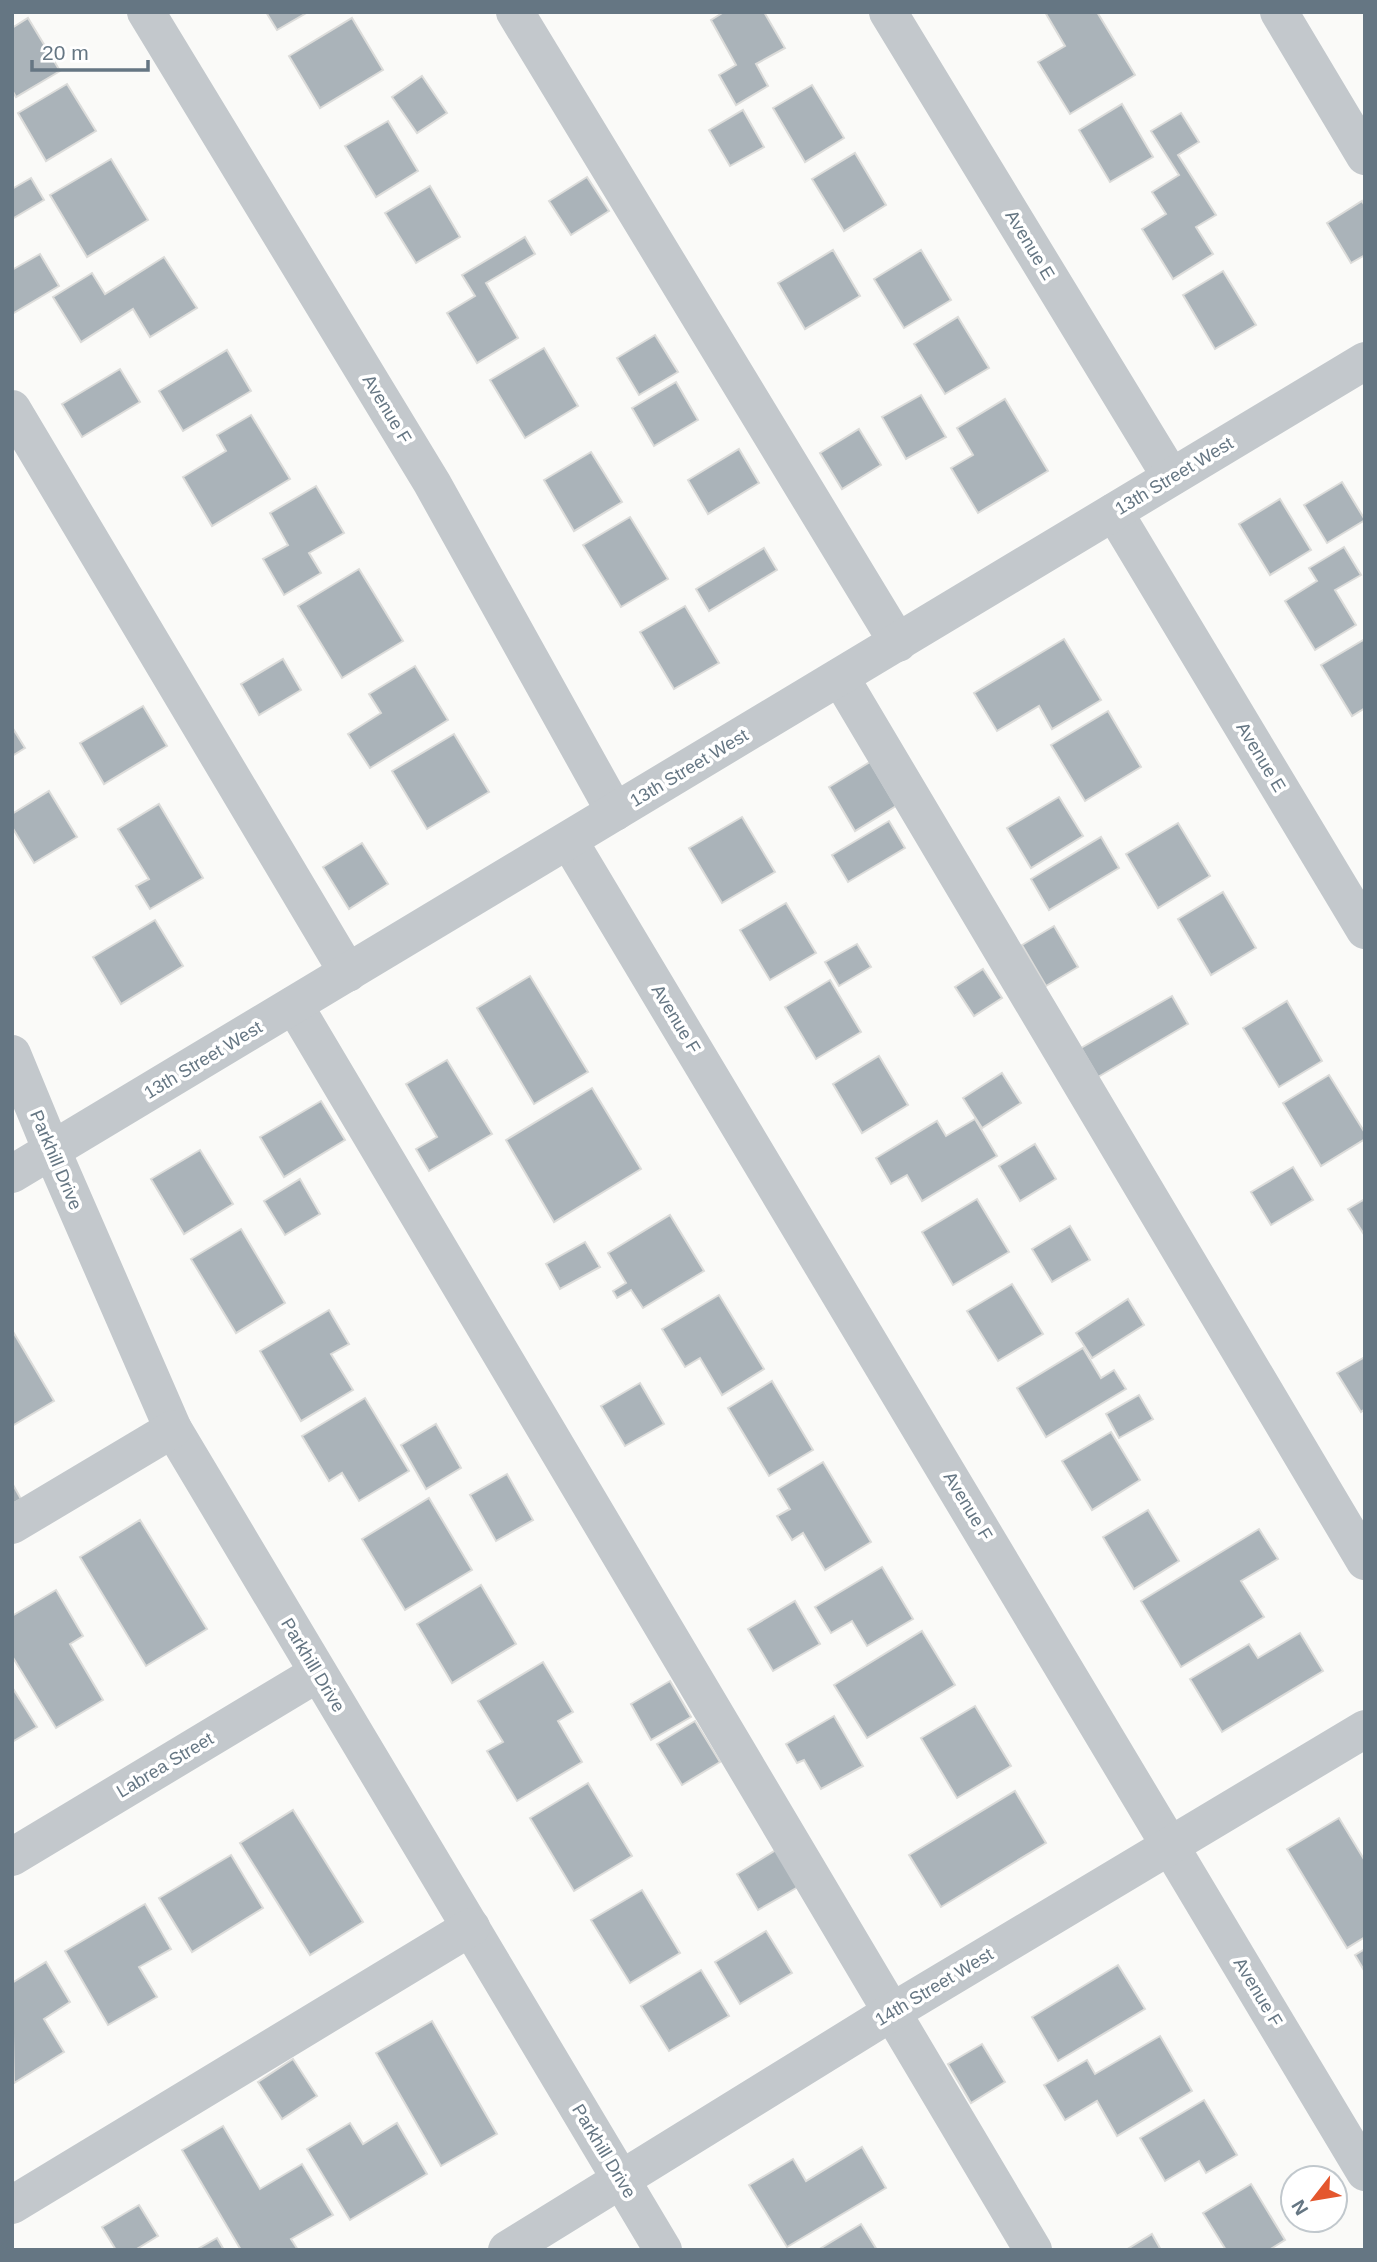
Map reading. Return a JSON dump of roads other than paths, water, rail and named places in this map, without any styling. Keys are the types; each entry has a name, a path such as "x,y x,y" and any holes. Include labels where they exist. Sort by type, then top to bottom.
{"street":[{"name":"Avenue F","path":"146,12 432,483 615,813"},
{"path":"515,12 898,642"},
{"name":"Avenue E","path":"888,12 1171,477"},
{"path":"1279,12 1365,156"},
{"name":"13th Street West","path":"12,1174 1365,361"},
{"path":"12,410 348,973"},
{"name":"Avenue E","path":"1114,512 1365,930"},
{"path":"840,677 1365,1560"},
{"name":"Avenue F","path":"569,841 1365,2172"},
{"path":"294,1005 1033,2250"},
{"name":"Parkhill Drive","path":"12,1054 173,1429 663,2250"},
{"path":"12,1525 173,1429"},
{"name":"Labrea Street","path":"12,1857 318,1673"},
{"name":"14th Street West","path":"507,2250 892,2012 1365,1729"},
{"path":"12,2205 471,1927"}]}
